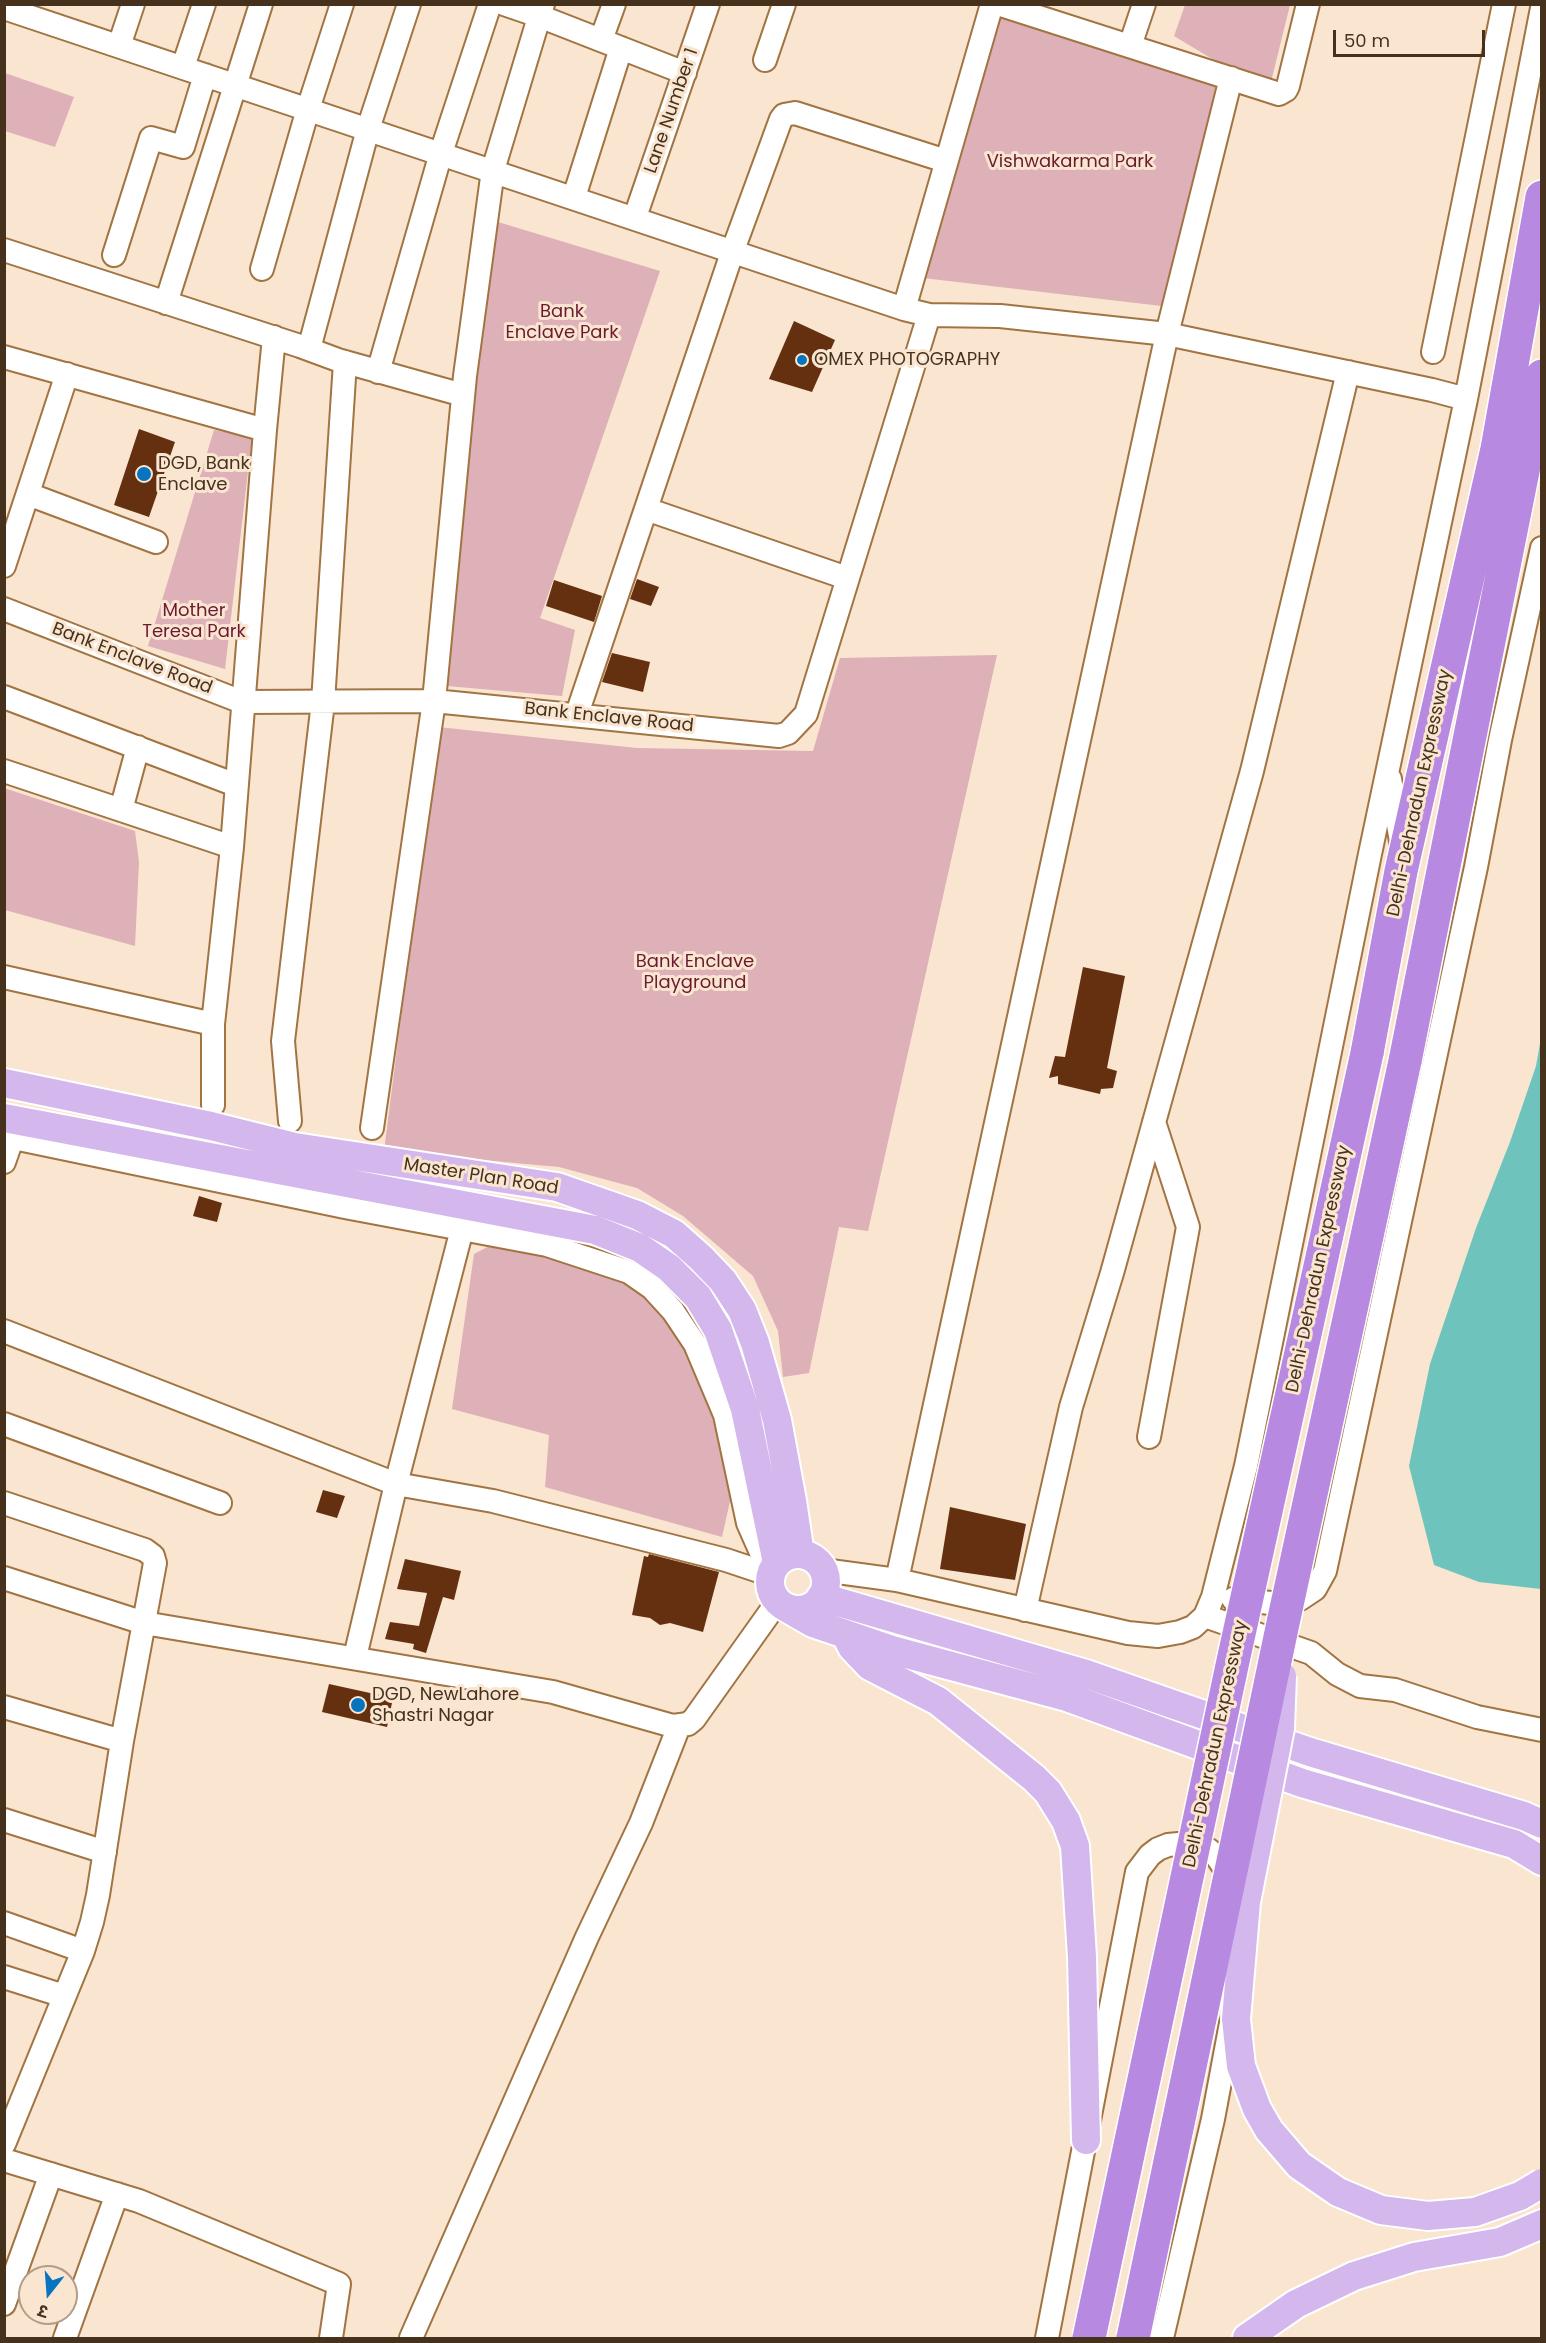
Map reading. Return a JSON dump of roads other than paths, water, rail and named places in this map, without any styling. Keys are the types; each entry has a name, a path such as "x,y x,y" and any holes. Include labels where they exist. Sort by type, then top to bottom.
{"highway":[{"name":"Delhi-Dehradun Expressway","path":"1089,2338 1233,1661 1366,1053 1404,860 1497,449 1542,198"},
{"name":"Delhi-Dehradun Expressway","path":"1133,2338 1444,868 1477,778 1542,376"}],"main road":[{"name":"Master Plan Road","path":"4,1083 211,1126 295,1148 557,1187 637,1215 674,1234 701,1257 723,1281 742,1310 755,1343 777,1420 792,1501 794,1581"},
{"path":"10,1128 401,1206 595,1230 640,1248 669,1268 698,1297 718,1330 745,1409 794,1581 813,1623 892,1650 1067,1697 1302,1783 1514,1844 1542,1861"},
{"path":"794,1581 1086,1674 1310,1752 1524,1816 1542,1824"},
{"path":"1283,1623 1280,1728 1246,1902 1236,2019 1241,2066 1257,2109 1283,2148 1299,2165 1338,2192 1381,2210 1428,2217 1475,2212 1520,2196 1542,2183"},
{"path":"846,1635 852,1647 870,1666 938,1701 1034,1778 1048,1792 1066,1821 1075,1846 1082,1946 1086,2140"},
{"path":"1247,2338 1296,2304 1354,2276 1413,2257 1500,2242 1542,2224"}],"street":[{"path":"119,46 134,4"},
{"path":"183,68 204,4"},
{"path":"166,303 261,4"},
{"path":"262,269 308,109 342,4"},
{"path":"309,349 368,129 409,4"},
{"path":"378,372 441,153 490,4"},
{"path":"504,4 541,10 611,44 684,73"},
{"path":"574,197 611,44 614,4"},
{"name":"Lane Number 1","path":"635,217 708,4"},
{"path":"765,60 784,4"},
{"path":"904,309 992,4"},
{"path":"998,4 1033,10 1130,46 1274,93 1286,90 1308,4"},
{"path":"1130,46 1144,4"},
{"path":"1433,352 1504,4"},
{"path":"4,8 635,217 904,309 929,315 1000,316 1167,334 1466,399"},
{"path":"4,1331 396,1485 493,1501 726,1560 794,1581 897,1580 1128,1633 1158,1636 1193,1627 1209,1606 1246,1466 1388,766 1466,399 1542,8"},
{"path":"372,1128 434,701 463,395 493,170 541,10"},
{"path":"114,255 151,138 183,147 205,75"},
{"path":"897,1580 1167,334 1231,78"},
{"path":"578,714 733,250 777,127 784,115 795,113 946,161"},
{"path":"4,250 345,362 463,395"},
{"name":"Bank Enclave Road","path":"4,609 242,702 434,701 778,736 788,733 806,714 929,315"},
{"path":"213,1105 213,1024 232,847 242,702 274,337"},
{"path":"4,357 265,430"},
{"path":"290,1121 283,1041 323,702 345,362"},
{"path":"1024,1610 1071,1407 1112,1273 1252,771 1348,372"},
{"path":"4,566 18,506 67,374"},
{"path":"18,506 156,542"},
{"path":"646,509 847,578"},
{"path":"1444,868 1469,822 1477,778 1542,548"},
{"path":"4,697 236,785"},
{"path":"121,810 138,747"},
{"path":"1388,766 1404,860"},
{"path":"4,771 232,847"},
{"path":"1370,854 1422,778"},
{"path":"1209,1606 1280,1604 1299,1599 1315,1589 1325,1571 1476,867 1477,778"},
{"path":"1469,822 1476,867"},
{"path":"4,977 213,1024"},
{"path":"1149,1437 1188,1227 1154,1122"},
{"path":"4,1162 10,1128"},
{"path":"401,1206 462,1229 547,1245 629,1272 652,1288 673,1311 695,1344 724,1415 748,1523 794,1581"},
{"path":"355,1657 396,1485 435,1341 462,1229"},
{"path":"4,1424 220,1503"},
{"path":"4,1503 145,1550 153,1556 155,1574 122,1741 98,1895 83,1951 4,2144"},
{"path":"4,1578 144,1623 553,1692 673,1726 688,1724 694,1719 794,1581"},
{"path":"1209,1606 1311,1653 1337,1674 1360,1686 1395,1690 1477,1717 1542,1730"},
{"path":"4,1707 122,1741"},
{"path":"411,2338 587,1937 641,1823 680,1726"},
{"path":"4,1820 105,1852"},
{"path":"1047,2338 1137,1872 1149,1855 1158,1849 1179,1843 1199,1846 1217,1857 1229,1875 1240,1973 1213,2119 1162,2338"},
{"path":"4,1923 83,1951"},
{"path":"4,1977 64,1996"},
{"path":"4,2160 139,2201 339,2284 331,2338"},
{"path":"4,2304 51,2174"},
{"path":"65,2338 117,2194"}],"water":[{"path":"1541,1038 1542,1589 1479,1582 1434,1565 1409,1466 1430,1364 1476,1228 1510,1142 1536,1066"}],"place":[{"name":"OMEX PHOTOGRAPHY","path":"802,360"},
{"name":"DGD, Bank Enclave","path":"144,474"},
{"name":"DGD, NewLahore Shastri Nagar","path":"358,1705"}],"park label":[{"name":"Vishwakarma Park","path":"1070,162"},
{"name":"Bank Enclave Park","path":"562,322"},
{"name":"Mother Teresa Park","path":"194,621"},
{"name":"Bank Enclave Playground","path":"695,972"}]}
